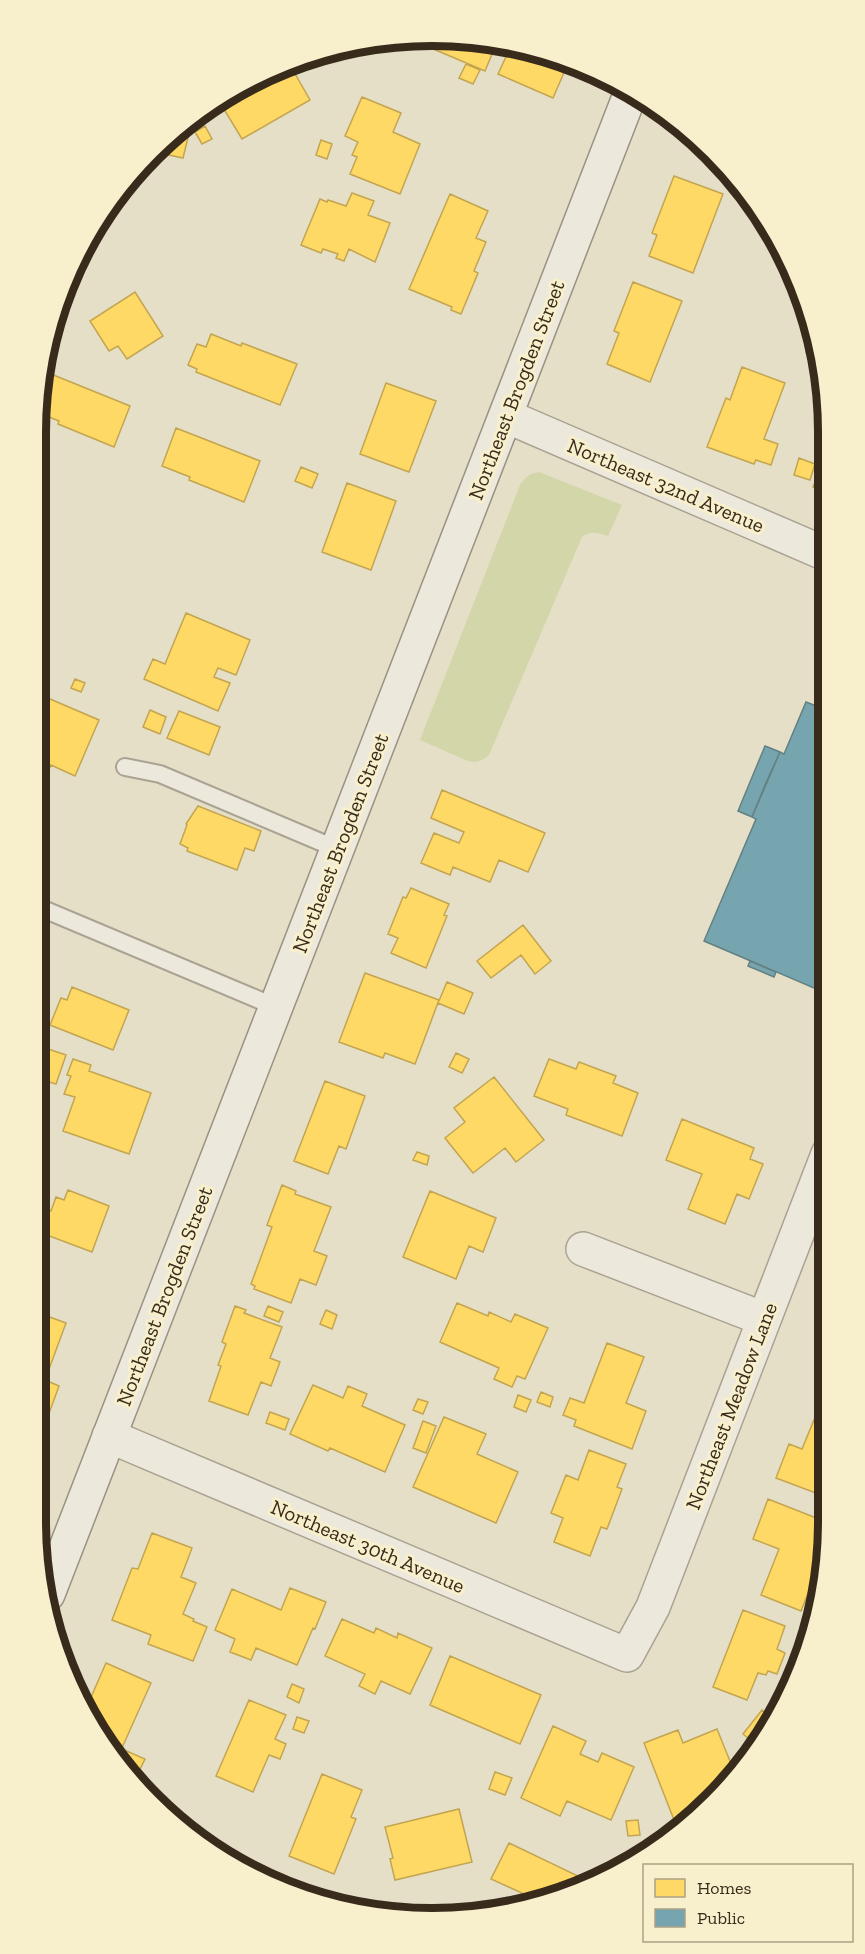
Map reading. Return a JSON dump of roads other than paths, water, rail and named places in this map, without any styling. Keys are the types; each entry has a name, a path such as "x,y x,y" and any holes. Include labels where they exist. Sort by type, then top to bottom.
{"street":[{"name":"Northeast Brogden Street","path":"52,1584 628,99"},
{"name":"Northeast 32nd Avenue","path":"506,416 818,551"},
{"name":"Northeast Meadow Lane","path":"627,1655 653,1607 818,1180"},
{"path":"584,1249 764,1319"},
{"name":"Northeast 30th Avenue","path":"109,1436 627,1655"}],"lane":[{"path":"125,767 160,774 337,849"},
{"path":"46,910 276,1007"}]}
